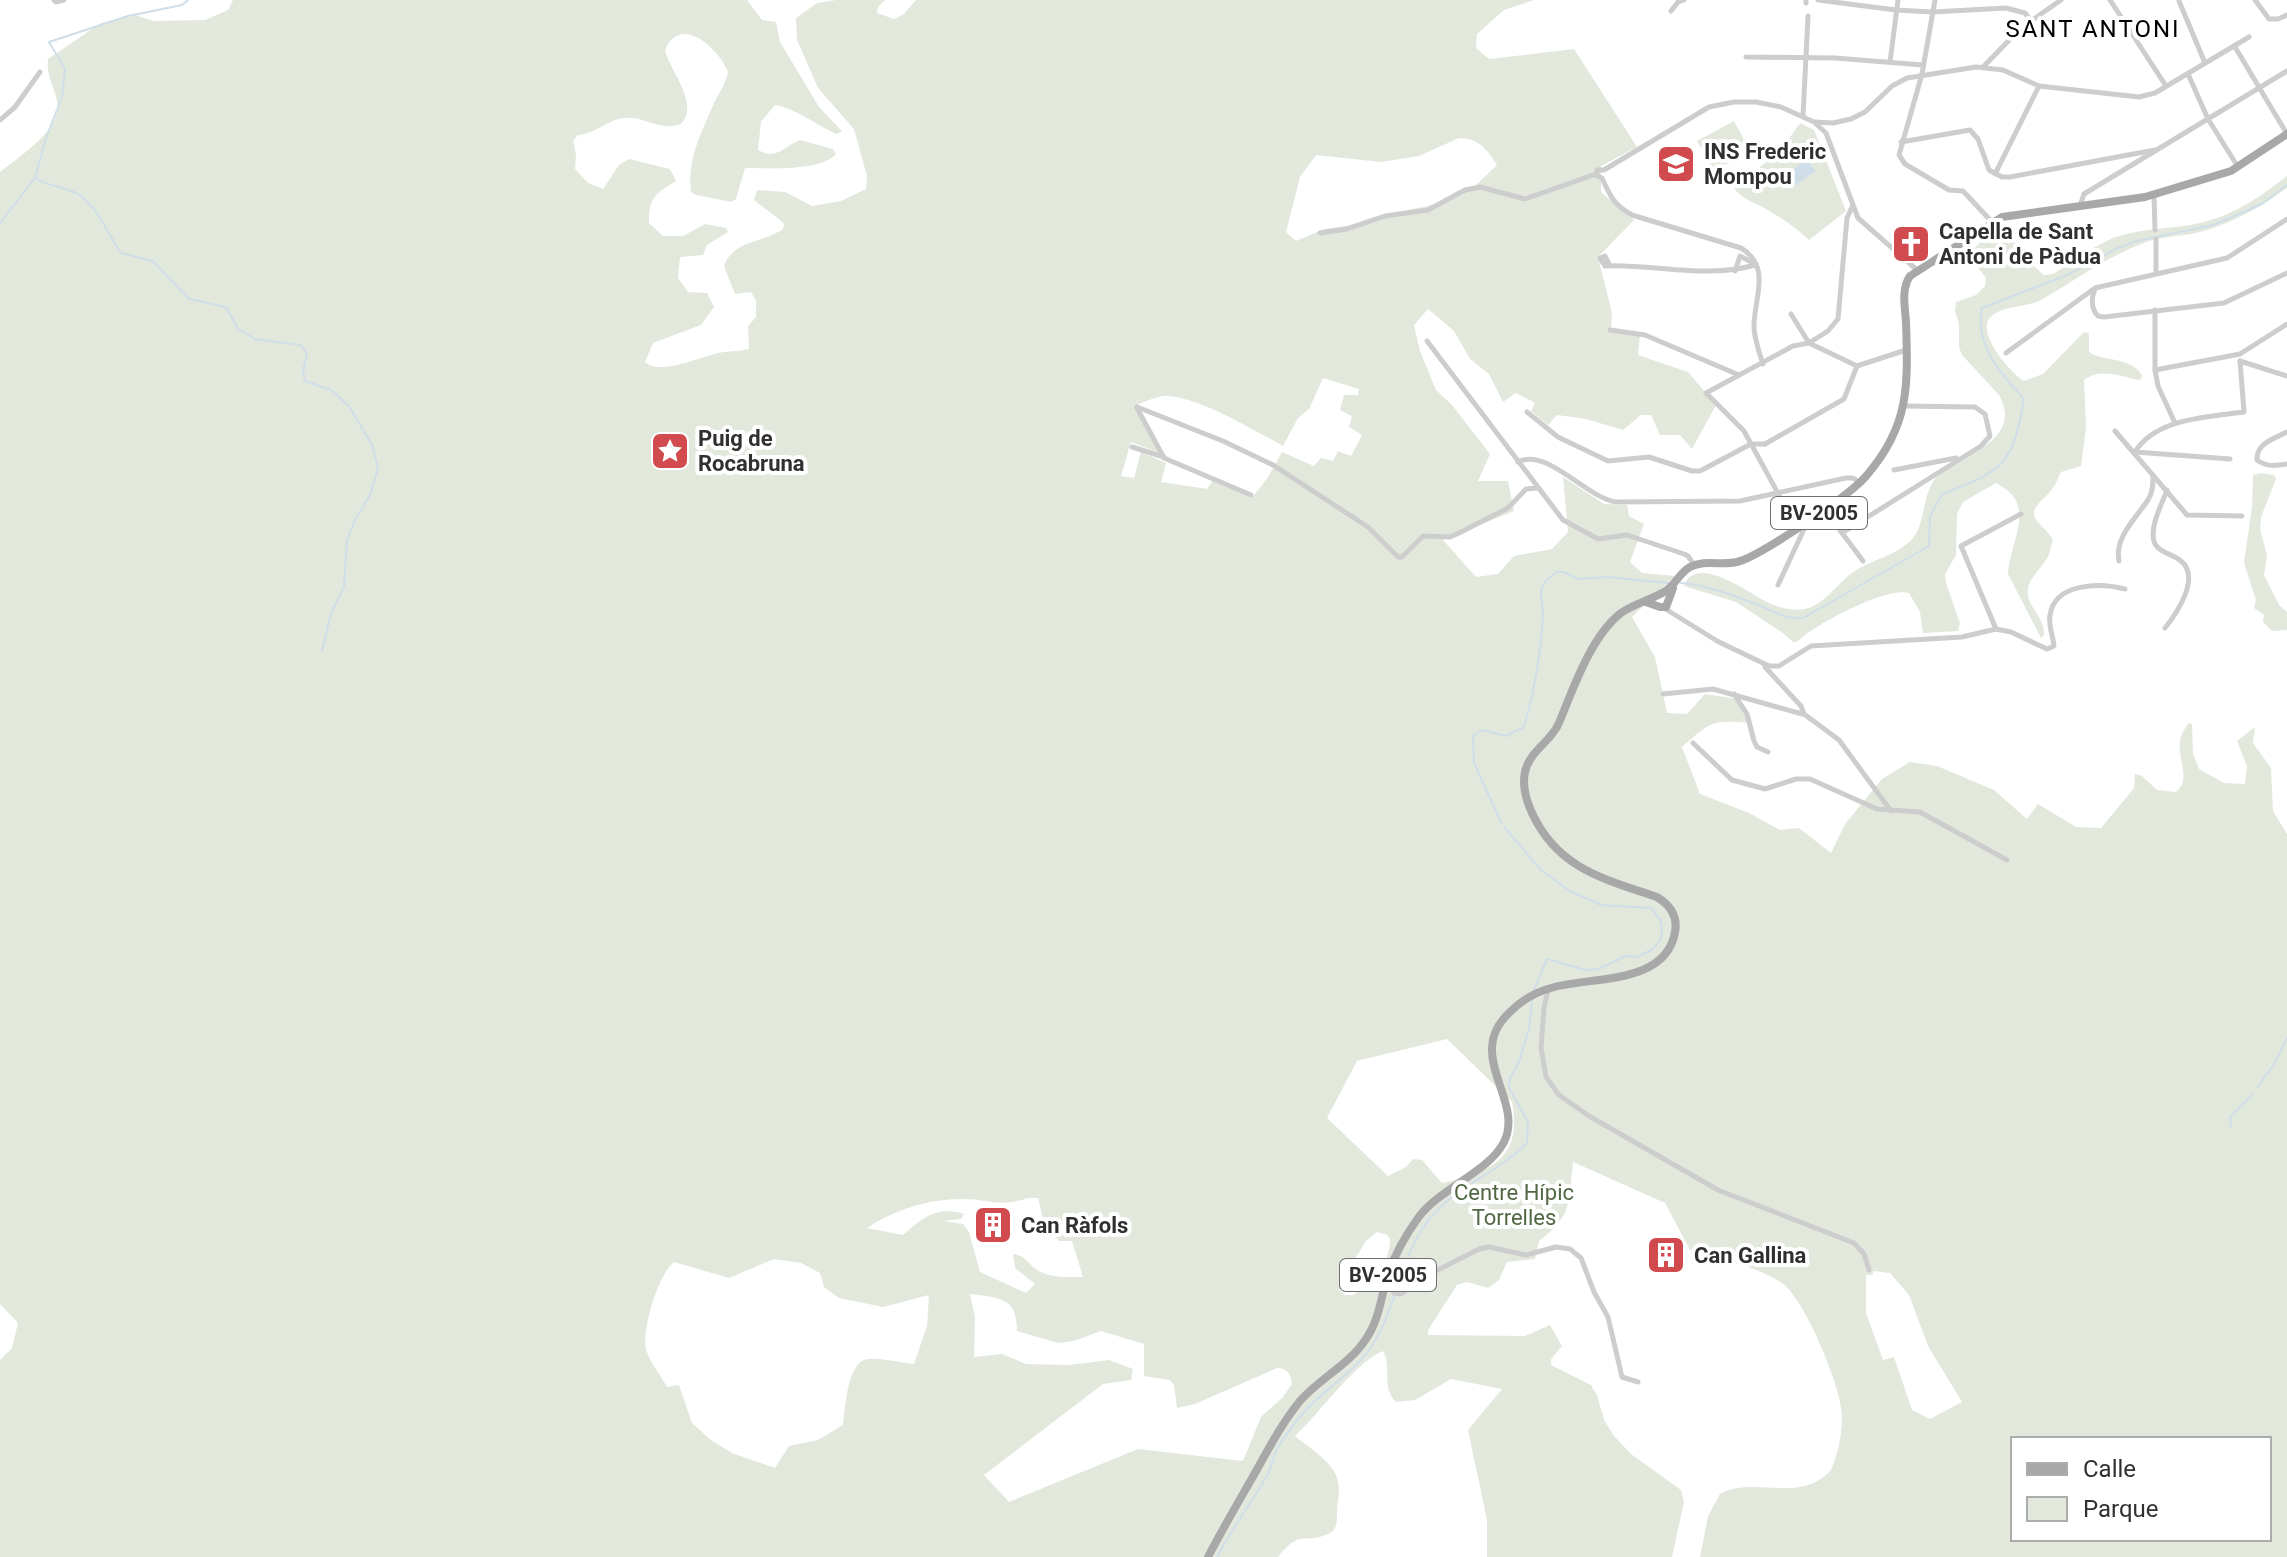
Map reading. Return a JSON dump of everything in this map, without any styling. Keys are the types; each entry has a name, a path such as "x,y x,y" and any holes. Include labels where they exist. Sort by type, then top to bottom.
{"main road":[{"path":"1918,271 2006,216 2153,194 2238,167 2287,134"},
{"name":"BV-2005","path":"1208,1557 1293,1411 1317,1384 1352,1356 1369,1335 1396,1254 1418,1218 1430,1205 1488,1161 1504,1142 1508,1116 1493,1067 1492,1046 1504,1018 1532,996 1548,989 1638,972 1662,957 1675,936 1675,916 1664,901 1583,870 1561,854 1541,830 1529,805 1524,786 1528,763 1556,727 1571,690 1603,633 1618,615 1645,602 1661,600 1685,570 1694,565 1746,560 1825,509 1860,482 1895,436 1903,406 1907,350 1904,292 1909,277 1918,271"}],"street":[{"path":"54,0 64,0"},
{"path":"1818,0 1933,12 2006,8 2025,13 2031,21"},
{"path":"1890,62 1898,0"},
{"path":"1935,0 1922,74 1899,155 1905,164 1949,190 1963,191 1992,222"},
{"path":"2006,8 2011,0"},
{"path":"1983,67 2031,21 2061,0"},
{"path":"2110,0 2166,86"},
{"path":"2255,0 2269,19 2287,15"},
{"path":"1671,11 1679,1"},
{"path":"2179,1 2205,63"},
{"path":"1803,116 1808,16"},
{"path":"1814,122 1833,123 1865,112 1892,86 1914,76 1983,67 2003,70 2039,86 2124,97 2155,93 2249,37"},
{"path":"2235,47 2287,134"},
{"path":"1746,57 1835,58 1923,65"},
{"path":"1907,64 1914,76"},
{"path":"2080,206 2084,194 2287,71"},
{"path":"0,120 15,107 40,72"},
{"path":"2188,74 2208,119 2238,167"},
{"path":"1995,174 2039,86"},
{"path":"1763,364 1754,326 1761,289 1750,254 1741,248 1632,215 1619,208 1611,201 1598,170 1604,170 1718,104 1756,102 1781,107 1814,122 1826,133 1858,218 1918,271"},
{"path":"1826,133 1833,123"},
{"path":"1901,142 1970,130 1978,139 1989,170 2002,177 2155,150"},
{"path":"1320,233 1347,229 1385,216 1428,210 1465,190 1480,187 1525,199 1599,176"},
{"path":"2153,194 2155,230"},
{"path":"1797,528 1744,431 1706,393 1793,346 1809,343 1828,331 1838,319 1847,218 1853,206"},
{"path":"1847,218 1858,218"},
{"path":"2006,353 2095,288 2227,258 2287,219"},
{"path":"2156,239 2156,273"},
{"path":"1735,271 1740,256 1755,265"},
{"path":"1610,266 1735,271 1755,265"},
{"path":"2095,288 2091,297 2098,316 2224,303 2287,273"},
{"path":"2155,310 2155,370 2158,386 2175,423"},
{"path":"1791,314 1809,343 1857,366 1907,350"},
{"path":"2155,370 2232,357 2287,324"},
{"path":"1610,330 1645,335 1739,375"},
{"path":"1427,341 1563,520 1598,539 1627,535 1684,554 1694,565"},
{"path":"2246,350 2249,366"},
{"path":"2232,357 2249,366 2287,376"},
{"path":"2135,452 2140,444 2175,423 2244,412 2240,361"},
{"path":"1755,453 1765,444 1844,399 1857,366"},
{"path":"1842,533 1987,442 1990,436 1985,414 1975,407 1903,406"},
{"path":"1164,458 1137,407 1223,441 1273,465 1368,527 1398,557 1402,557 1423,536 1450,537 1508,508 1526,489 1537,488"},
{"path":"1527,412 1558,437 1608,461 1649,457 1700,471 1751,444 1765,444"},
{"path":"2115,431 2187,515 2242,516"},
{"path":"2287,432 2260,446 2257,460 2272,467 2287,464"},
{"path":"1132,447 1251,495"},
{"path":"2135,452 2230,459"},
{"path":"1894,470 1961,457"},
{"path":"1518,463 1525,459 1543,461 1598,497 1616,502 1740,501 1846,478 1860,482"},
{"path":"2119,561 2117,551 2134,517 2148,500 2153,474"},
{"path":"2165,628 2177,613 2187,589 2188,572 2183,562 2160,550 2155,543 2153,532 2167,490"},
{"path":"1825,509 1863,561"},
{"path":"1996,629 1961,546 2021,514"},
{"path":"1778,585 1805,531 1806,522"},
{"path":"1763,665 1779,666 1811,646 1962,637 1996,629 2011,632 2047,649 2054,646 2049,618 2053,603 2079,587 2125,589"},
{"path":"1661,600 1717,641 1763,665 1801,706 1804,714"},
{"path":"1663,694 1713,689 1804,714 1839,740 1892,812"},
{"path":"1734,694 1747,714 1757,747 1768,752"},
{"path":"1693,743 1732,780 1765,789 1796,779 1810,779 1877,809 1920,812 2007,860"},
{"path":"1548,989 1541,1048 1546,1077 1559,1095 1589,1116 1718,1190 1854,1243 1864,1254 1869,1270"},
{"path":"1396,1254 1398,1264 1392,1283 1395,1293 1404,1293 1435,1270 1479,1249 1489,1247 1526,1255 1556,1247 1570,1249 1581,1258 1608,1317 1622,1377 1638,1382"}],"green space":[{"name":"Centre Hípic Torrelles","path":"233,0 747,0 762,20 776,22 780,42 819,107 842,131 837,134 775,105 761,122 758,150 775,153 800,140 833,149 836,154 828,160 793,168 745,168 736,199 731,202 691,192 691,168 697,145 728,72 708,45 690,35 672,39 665,50 686,97 686,116 681,124 666,126 625,118 578,135 573,141 575,169 588,183 603,189 619,165 629,159 670,169 676,181 655,197 649,214 649,223 663,236 683,236 705,224 726,228 728,232 707,245 703,255 680,257 678,278 688,292 707,293 714,307 701,325 653,343 645,362 661,367 749,349 748,326 756,317 756,301 751,292 735,294 724,266 734,251 783,229 784,224 780,220 754,200 757,190 785,192 812,206 841,201 866,189 867,176 854,129 818,88 797,40 796,18 817,3 885,0 877,13 894,19 904,14 916,0 1534,0 1504,10 1477,34 1476,48 1489,59 1574,49 1637,147 1601,166 1601,192 1634,220 1598,257 1612,313 1611,331 1640,335 1638,355 1688,372 1716,405 1692,449 1680,435 1660,435 1651,415 1641,415 1623,430 1586,419 1557,415 1548,425 1531,411 1535,403 1516,393 1503,402 1489,374 1470,359 1454,331 1428,309 1414,325 1420,351 1436,390 1452,405 1490,454 1478,481 1508,481 1514,511 1443,540 1476,577 1498,574 1514,556 1552,549 1568,532 1563,477 1604,504 1627,505 1629,516 1644,524 1630,562 1642,573 1675,576 1632,617 1655,657 1667,713 1687,714 1705,694 1738,699 1751,723 1713,724 1682,747 1700,794 1749,813 1780,830 1799,828 1831,853 1845,824 1882,779 1910,762 1937,766 1994,790 2027,819 2038,804 2076,827 2101,828 2134,788 2135,774 2142,776 2157,790 2176,792 2181,787 2184,775 2180,741 2189,723 2192,724 2193,754 2199,769 2224,783 2245,784 2247,766 2237,741 2255,727 2253,743 2271,768 2273,811 2287,834 2287,1557 1700,1557 1708,1516 1720,1494 1748,1487 1805,1486 1831,1470 1842,1423 1836,1386 1811,1325 1782,1283 1749,1267 1690,1250 1665,1203 1573,1162 1564,1215 1539,1241 1535,1259 1507,1262 1499,1280 1488,1288 1467,1282 1457,1285 1428,1330 1428,1335 1525,1336 1550,1325 1562,1346 1551,1359 1551,1365 1591,1385 1604,1420 1614,1436 1631,1454 1681,1490 1684,1502 1672,1557 1487,1557 1487,1520 1468,1430 1502,1389 1451,1379 1415,1400 1396,1402 1389,1390 1383,1351 1360,1366 1295,1436 1334,1471 1339,1488 1337,1523 1331,1532 1320,1537 1297,1540 1278,1557 0,1557 0,1360 12,1348 18,1323 0,1304 0,172 38,141 54,121 57,101 48,59 101,23 135,15 154,21 205,20 228,10","holes":["1459,138 1472,140 1481,146 1497,165 1475,186 1459,190 1437,204 1324,229 1296,241 1286,232 1300,177 1316,155 1381,162 1419,156","1323,378 1359,389 1358,395 1344,395 1340,410 1352,416 1349,427 1362,435 1351,456 1338,451 1333,461 1321,458 1314,466 1282,452 1252,498 1212,481 1207,489 1161,482 1166,463 1141,452 1134,478 1121,476 1131,442 1160,453 1136,410 1139,404 1154,398 1177,397 1191,401 1283,446 1298,418 1309,409","1447,1039 1512,1102 1514,1121 1507,1150 1488,1168 1442,1183 1422,1160 1413,1159 1406,1167 1388,1176 1327,1118 1357,1061","1038,1198 1043,1219 1059,1241 1072,1241 1083,1277 1046,1274 1013,1254 1015,1268 1035,1284 1026,1293 980,1272 969,1232 963,1224 943,1221 961,1219 964,1214 938,1212 903,1235 867,1228 924,1203 961,1199 1009,1202","1377,1232 1387,1235 1390,1239 1384,1264 1368,1285 1353,1295 1345,1295 1339,1290 1340,1283 1366,1241","774,1259 801,1263 820,1273 824,1287 839,1298 883,1307 929,1295 927,1326 914,1364 875,1359 858,1364 848,1389 843,1425 818,1440 789,1446 775,1468 732,1453 692,1423 679,1385 667,1387 650,1358 645,1340 657,1290 674,1262 729,1278","1873,1271 1890,1273 1909,1295 1928,1346 1962,1402 1930,1419 1912,1410 1894,1357 1883,1360 1866,1313 1866,1275 1873,1275","970,1294 1005,1301 1014,1311 1017,1331 1058,1343 1101,1331 1144,1344 1144,1376 1170,1380 1174,1385 1177,1408 1195,1404 1277,1368 1288,1372 1292,1384 1261,1417 1243,1461 1138,1449 1009,1502 984,1475 1103,1384 1131,1380 1133,1369 1109,1360 1069,1365 1026,1364 1002,1354 974,1357 975,1317"]},
{"path":"1734,121 1750,151 1714,171 1697,141"},
{"path":"1800,123 1814,130 1846,211 1809,240 1734,188 1781,150"},
{"path":"2287,176 2287,188 2238,218 2207,230 2141,244 2102,263 2041,300 2000,311 1990,318 1987,325 1991,343 2004,362 2024,381 2043,374 2084,332 2089,333 2089,351 2092,354 2127,363 2142,376 2140,380 2104,373 2084,380 2086,428 2081,466 2061,472 2034,512 2037,521 2053,541 2028,592 2043,626 2044,635 2041,638 2008,574 2019,512 2009,492 1996,483 1963,502 1957,514 1956,555 1945,574 1960,623 1958,631 1923,633 1920,612 1909,593 1899,592 1851,608 1793,642 1736,602 1684,586 1690,577 1700,573 1711,574 1773,605 1805,609 1825,598 1853,572 1910,542 1918,529 1933,482 1941,473 1982,448 2003,426 2005,412 1999,395 1962,355 1955,311 1956,302 1976,295 1985,286 1986,278 1970,257 1975,247 1984,240 2005,233 2044,275 2053,274 2116,237 2195,224 2233,212"},
{"path":"2253,475 2274,475 2276,479 2261,517 2260,529 2267,555 2264,575 2279,605 2287,612 2287,630 2272,631 2263,622 2264,615 2254,608 2256,600 2244,563"}],"shaded area":[{"path":"1806,159 1816,171 1794,186 1786,176"}],"waterway":[{"path":"0,223 35,178 62,97 65,69 49,42 128,16 182,5 188,0"},
{"path":"35,178 73,191 85,199 121,253 153,261 189,299 226,307 238,329 255,339 301,345 307,354 303,371 305,381 331,390 349,406 372,445 378,468 370,495 347,540 344,587 331,613 322,651"},
{"path":"1681,583 1718,590 1784,616 1803,618 1929,546 1930,516 1942,494 1979,479 2002,462 2010,452 2020,421 2024,399 2006,379 1985,346 1982,308 2067,275 2137,241 2213,225 2262,204 2287,185"},
{"path":"1501,822 1474,763 1473,736 1482,730 1506,736 1524,727 1539,658 1544,583 1557,572 1578,579 1607,577 1668,583"},
{"path":"1504,827 1541,870 1570,891 1601,905 1651,908 1662,927 1661,939 1653,949 1637,957 1626,956 1598,969 1585,970 1547,959 1534,990"},
{"path":"1217,1557 1267,1476 1276,1451 1289,1431 1304,1412 1358,1363 1373,1344 1412,1247 1431,1217 1453,1196 1527,1143 1528,1122 1509,1088 1529,1029 1532,1000"},
{"path":"2257,1088 2275,1063 2287,1038"},
{"path":"2231,1128 2230,1117 2252,1095"}],"place":[{"name":"INS Frederic Mompou","path":"1676,164"},
{"name":"Capella de Sant Antoni de Pàdua","path":"1911,244"},
{"name":"Puig de Rocabruna","path":"670,451"},
{"name":"Can Ràfols","path":"993,1225"},
{"name":"Can Gallina","path":"1666,1255"}],"district":[{"name":"SANT ANTONI","path":"2093,29"}]}
